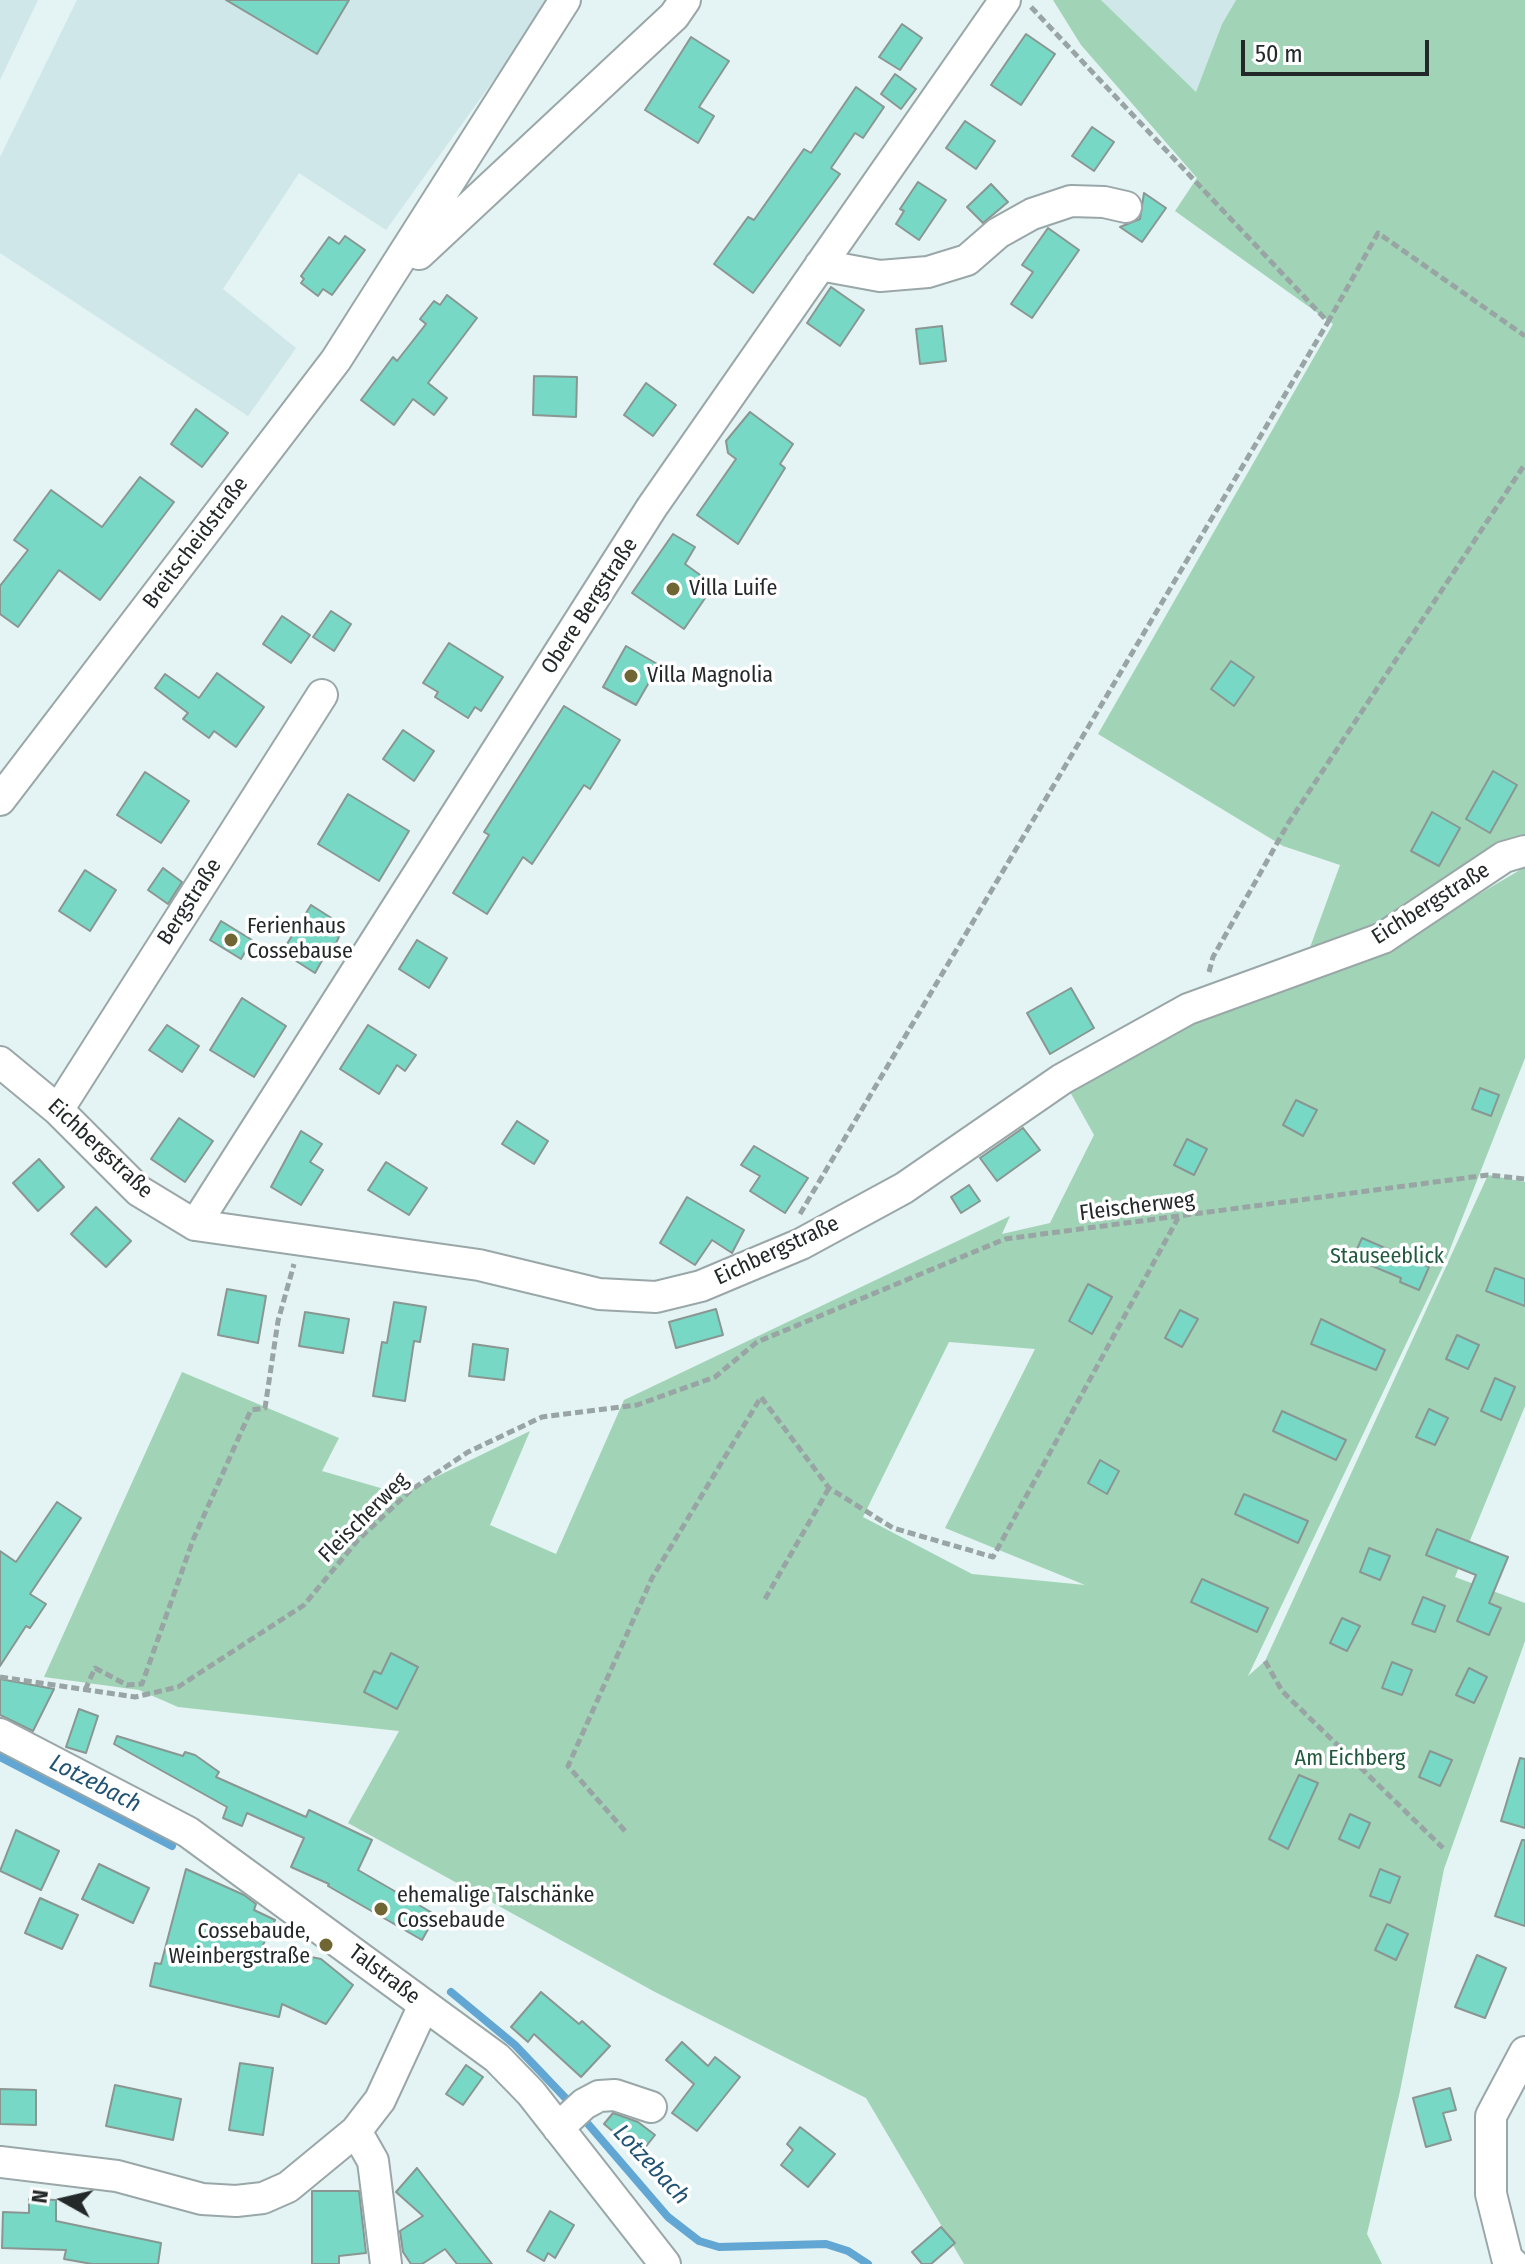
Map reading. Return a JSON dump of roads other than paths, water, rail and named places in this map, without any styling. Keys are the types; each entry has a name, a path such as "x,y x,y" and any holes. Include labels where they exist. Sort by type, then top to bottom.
{"street":[{"name":"Breitscheidstraße","path":"0,800 336,360 565,0"},
{"name":"Breitscheidstraße","path":"388,282 674,16 685,0"},
{"name":"Obere Bergstraße","path":"195,1225 652,507 1005,0"},
{"path":"820,265 880,276 928,272 967,260 998,233 1032,214 1071,201 1104,202 1126,207"},
{"name":"Bergstraße","path":"58,1110 322,695"},
{"name":"Eichbergstraße","path":"0,1062 58,1110 139,1191 195,1225 479,1265 599,1294 656,1297 701,1286 790,1249 904,1188 1062,1079 1201,1004 1383,938 1504,857 1525,851"},
{"name":"Talstraße","path":"0,1734 188,1832 497,2058 569,2118 665,2264"},
{"path":"0,2162 102,2174 202,2199 236,2201 263,2198 288,2187 356,2131 380,2100 424,2005"},
{"path":"1513,2264 1507,2258 1491,2194 1491,2116 1525,2052"},
{"path":"569,2118 599,2096 615,2095 651,2107"},
{"path":"356,2131 373,2161 386,2264"}],"waterway":[{"name":"Lotzebach","path":"0,1757 172,1846"},
{"name":"Lotzebach","path":"451,1992 515,2045 573,2106"},
{"name":"Lotzebach","path":"582,2117 668,2217 699,2241 719,2247 826,2244 848,2251 868,2264"}],"place":[{"name":"Villa Luiſe","path":"673,589"},
{"name":"Villa Magnolia","path":"631,676"},
{"name":"Ferienhaus Cossebause","path":"231,940"},
{"name":"ehemalige Talschänke Cossebaude","path":"381,1909"},
{"name":"Cossebaude, Weinbergstraße","path":"326,1945"}],"park label":[{"name":"Stauseeblick","path":"1387,1257"},
{"name":"Am Eichberg","path":"1350,1759"}]}
